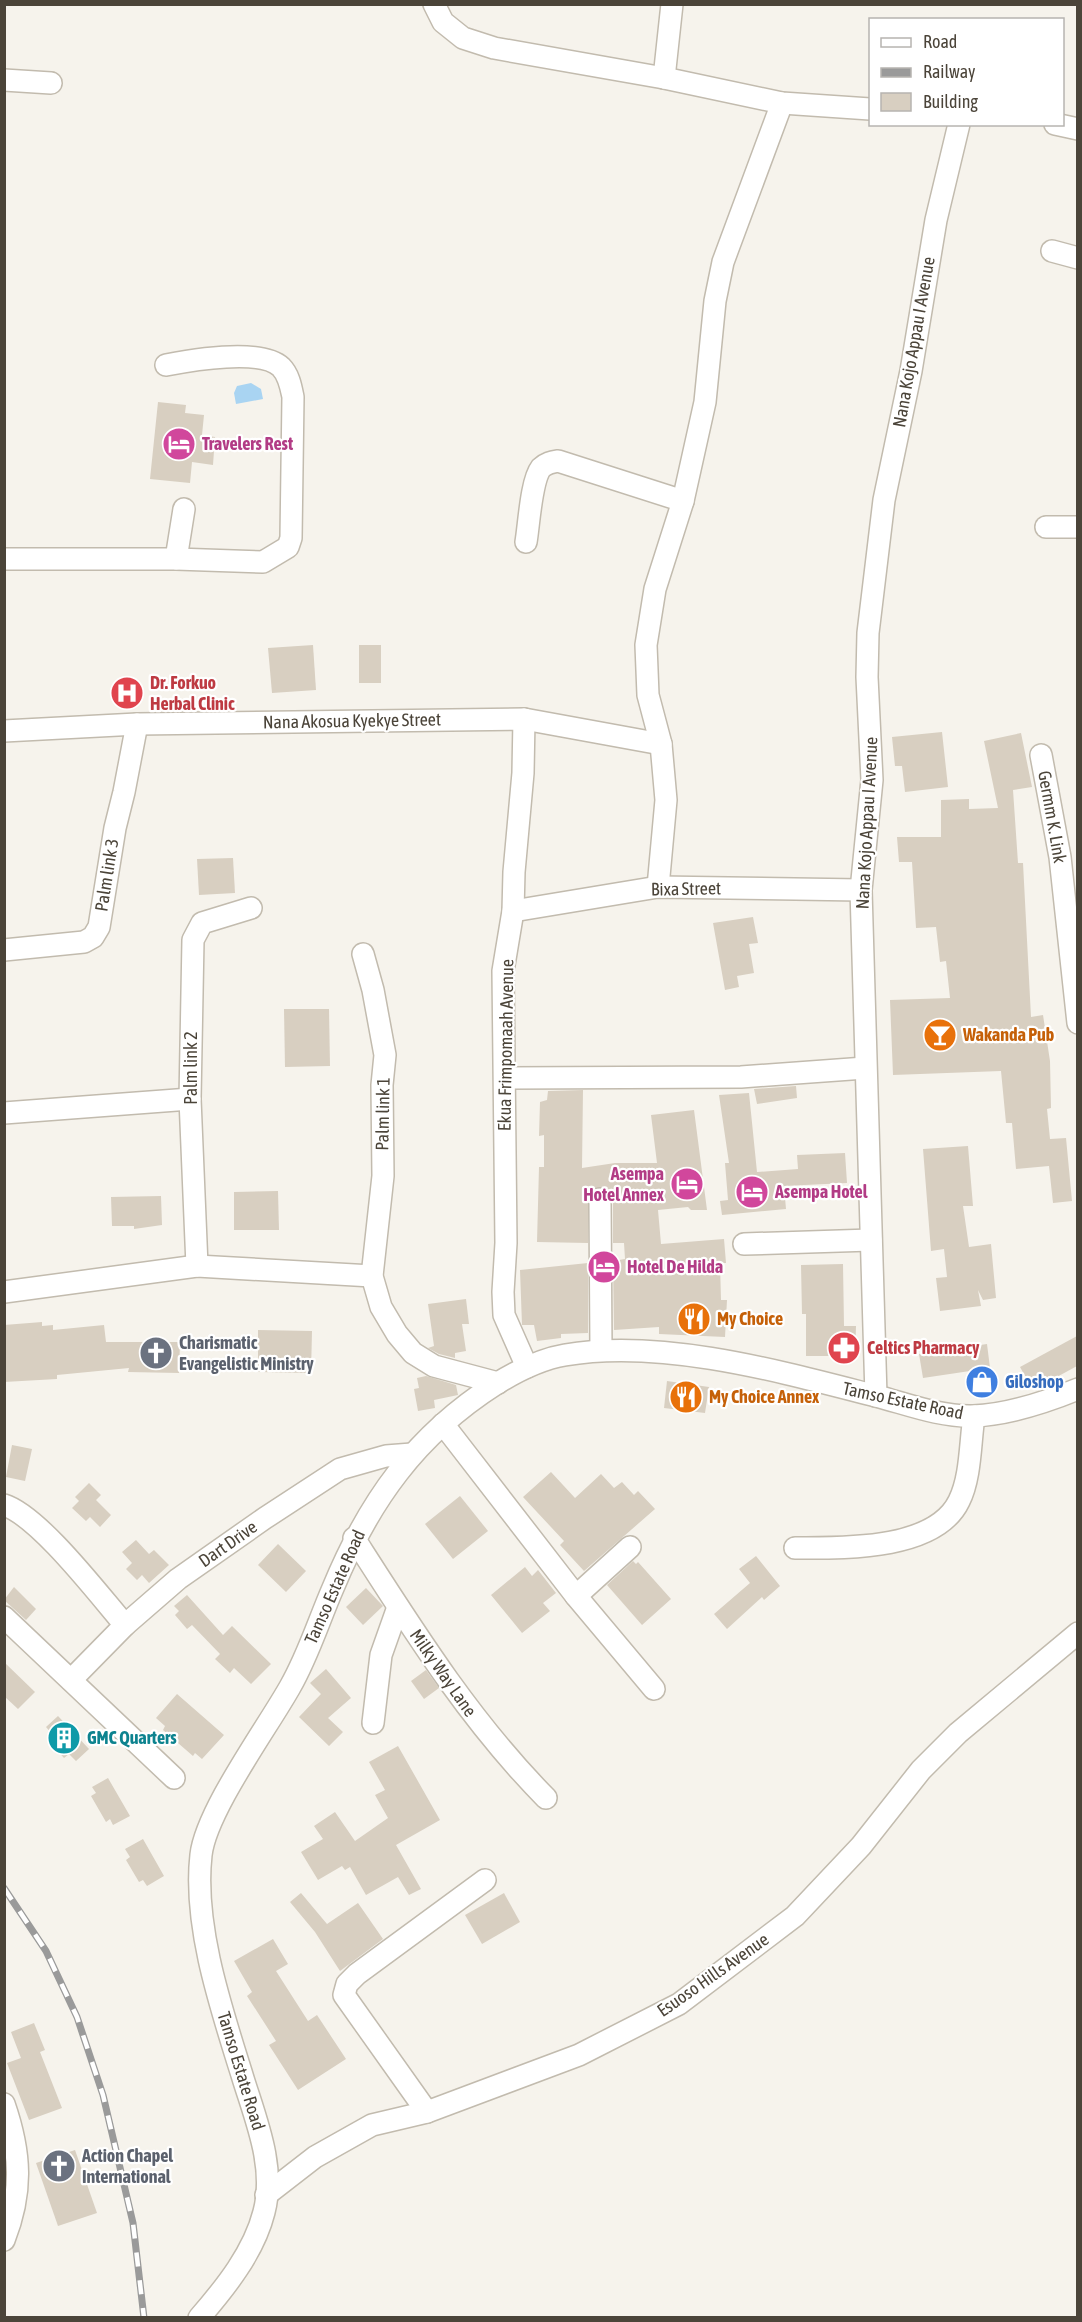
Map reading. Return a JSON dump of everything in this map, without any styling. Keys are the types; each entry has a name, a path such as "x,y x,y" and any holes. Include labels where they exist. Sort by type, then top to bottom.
{"street":[{"path":"434,4 443,22 463,38 494,48 664,78 782,103 869,109"},
{"path":"664,78 672,4"},
{"path":"4,80 51,83"},
{"path":"658,887 666,800 661,744 648,695 646,645 655,590 683,501 705,402 715,301 723,262 782,103"},
{"name":"Nana Kojo Appau I Avenue","path":"876,1396 861,890 872,780 867,677 872,588 884,500 911,370 936,220 959,126"},
{"path":"1052,251 1077,258"},
{"path":"4,559 176,559 263,562 288,547 291,538 293,397 291,383 283,369 262,357 194,359 166,365"},
{"path":"526,542 536,479 541,468 549,462 558,461 683,501"},
{"path":"176,559 184,509"},
{"path":"1046,527 1077,527"},
{"name":"Nana Akosua Kyekye Street","path":"4,731 137,724 524,719 661,744"},
{"name":"Ekua Frimpomaah Avenue","path":"524,719 524,773 514,872 513,911 503,971 504,1315 527,1367"},
{"name":"Palm link 3","path":"4,950 84,942 93,937 99,927 114,828 124,792 137,724"},
{"name":"Germm K. Link","path":"1041,755 1060,857 1077,1023"},
{"name":"Bixa Street","path":"513,911 658,887 861,890"},
{"name":"Palm link 2","path":"197,1266 190,1099 193,940 202,923 251,908"},
{"name":"Palm link 1","path":"363,954 373,990 385,1055 382,1085 382,1176 372,1276"},
{"path":"505,1078 720,1078 865,1068"},
{"path":"4,1113 190,1099"},
{"path":"600,1199 601,1350"},
{"path":"744,1244 871,1239"},
{"path":"4,1292 197,1266 372,1276 381,1307 397,1334 413,1353 434,1366 498,1383"},
{"name":"Tamso Estate Road","path":"199,2318 224,2287 251,2244 264,2213 266,2195 263,2143 214,1977 203,1918 201,1852 216,1813 293,1682 354,1538 388,1482 412,1454 443,1424 498,1383 527,1367 561,1355 601,1350 708,1356 932,1411 974,1416 1050,1400 1077,1389"},
{"path":"795,1548 856,1548 885,1543 904,1539 941,1522 950,1515 964,1488 974,1416"},
{"path":"443,1424 576,1596 654,1689"},
{"name":"Dart Drive","path":"71,1680 125,1625 178,1579 340,1469 386,1456 412,1454"},
{"path":"4,1505 18,1510 37,1526 125,1625"},
{"name":"Milky Way Lane","path":"354,1538 443,1677 506,1759 546,1798"},
{"path":"576,1596 630,1547"},
{"path":"373,1723 381,1655 398,1607"},
{"path":"4,1617 174,1778"},
{"name":"Esuoso Hills Avenue","path":"266,2195 315,2157 372,2125 427,2112 579,2055 679,2004 795,1916 861,1846 921,1770 958,1732 1077,1633"},
{"path":"427,2112 344,1995 348,1984 357,1974 485,1880"},
{"path":"4,2104 12,2130 19,2174 15,2212 4,2240"}],"water":[{"path":"251,383 261,389 263,399 236,404 234,393 237,386"}],"building":[{"path":"158,402 186,405 185,413 204,415 202,435 215,437 213,465 192,462 190,483 150,479"},
{"path":"313,645 316,690 272,693 268,648"},
{"path":"359,645 381,645 381,683 359,683"},
{"path":"942,732 948,787 905,792 902,766 895,766 892,737"},
{"path":"1021,733 1032,787 1013,790 1018,863 1023,863 1031,1017 1043,1015 1050,1061 1051,1108 1047,1109 1050,1139 1066,1138 1072,1201 1053,1203 1049,1166 1016,1169 1012,1123 1006,1123 1001,1071 893,1075 890,1000 950,998 946,961 940,962 936,927 916,928 912,862 899,862 897,837 941,837 941,800 969,799 969,809 998,808 984,741"},
{"path":"233,858 235,893 199,895 197,859"},
{"path":"753,917 758,943 749,944 754,973 737,976 739,987 725,990 713,923"},
{"path":"284,1009 329,1009 330,1066 285,1067"},
{"path":"796,1086 797,1098 757,1104 754,1089"},
{"path":"583,1090 582,1168 615,1163 657,1163 651,1115 694,1110 707,1210 691,1210 688,1207 658,1210 661,1244 724,1239 726,1263 720,1263 721,1300 727,1300 725,1337 659,1334 659,1327 614,1330 613,1261 625,1259 624,1243 613,1243 613,1198 606,1188 594,1188 589,1193 588,1243 537,1242 539,1167 544,1167 544,1135 539,1136 540,1102 547,1100 548,1091"},
{"path":"749,1093 757,1172 798,1169 797,1155 845,1153 847,1183 784,1186 786,1209 722,1215 720,1201 728,1200 725,1163 729,1163 719,1095"},
{"path":"968,1146 973,1206 963,1206 969,1247 991,1244 996,1298 983,1300 978,1290 981,1306 940,1311 936,1278 947,1277 944,1249 931,1251 923,1149"},
{"path":"278,1191 279,1230 234,1230 234,1192"},
{"path":"161,1196 162,1225 134,1229 134,1226 112,1226 111,1197"},
{"path":"588,1263 588,1333 561,1334 561,1338 537,1341 534,1325 522,1325 520,1270"},
{"path":"843,1264 844,1326 856,1326 855,1356 806,1356 806,1314 802,1314 801,1265"},
{"path":"466,1299 469,1324 462,1324 466,1351 455,1353 455,1358 439,1354 428,1348 434,1346 428,1304"},
{"path":"42,1322 42,1326 53,1325 53,1330 104,1325 106,1342 180,1342 179,1373 128,1372 129,1368 57,1375 57,1379 4,1382 4,1325"},
{"path":"258,1330 312,1331 311,1373 258,1372"},
{"path":"1077,1336 1077,1366 1033,1390 1020,1367"},
{"path":"987,1344 990,1368 923,1378 919,1354"},
{"path":"426,1376 456,1385 458,1395 434,1400 435,1408 418,1411 414,1389 419,1388 417,1378"},
{"name":"My Choice Annex","path":"667,1381 709,1387 705,1413 664,1408"},
{"path":"12,1445 32,1449 25,1481 6,1477"},
{"path":"551,1472 575,1498 601,1474 614,1488 622,1482 634,1495 638,1491 655,1509 584,1571 560,1545 564,1541 523,1497"},
{"path":"89,1483 101,1495 96,1500 111,1515 100,1527 90,1517 86,1521 72,1508 79,1501 75,1497"},
{"path":"460,1496 488,1531 453,1559 425,1524"},
{"path":"136,1540 149,1554 154,1550 169,1565 149,1583 142,1575 137,1580 126,1569 132,1563 122,1552"},
{"path":"278,1544 306,1571 286,1592 258,1565"},
{"path":"756,1556 780,1586 764,1600 762,1597 727,1629 714,1614 750,1583 739,1569"},
{"path":"633,1561 636,1564 638,1562 671,1599 642,1625 607,1585"},
{"path":"525,1567 532,1576 538,1570 556,1593 543,1603 550,1611 522,1633 491,1595"},
{"path":"14,1587 36,1609 26,1620 4,1600"},
{"path":"366,1588 383,1606 363,1625 346,1607"},
{"path":"187,1595 223,1635 232,1626 271,1664 251,1684 234,1668 230,1673 215,1659 220,1654 192,1625 187,1629 175,1615 179,1611 174,1606"},
{"path":"4,1662 35,1692 18,1709 4,1696"},
{"path":"326,1669 351,1698 328,1718 343,1732 329,1746 299,1717 321,1694 310,1683"},
{"path":"426,1670 439,1688 424,1699 411,1681"},
{"path":"177,1694 224,1735 202,1759 195,1753 193,1756 163,1730 165,1726 156,1718"},
{"name":"GMC Quarters","path":"58,1716 89,1749 76,1761 69,1754 64,1758 48,1740 53,1735 46,1727"},
{"path":"398,1746 440,1820 396,1845 421,1889 409,1895 398,1877 366,1895 350,1867 345,1870 342,1866 318,1880 301,1852 323,1839 314,1826 335,1812 355,1841 388,1818 375,1795 385,1790 369,1762"},
{"path":"108,1778 130,1816 113,1825 110,1819 106,1822 91,1796 96,1793 92,1787"},
{"path":"143,1839 164,1876 147,1886 143,1880 139,1882 126,1860 130,1857 125,1849"},
{"path":"301,1893 327,1924 358,1903 383,1939 340,1971 315,1932 290,1902"},
{"path":"504,1893 520,1922 482,1944 465,1915"},
{"path":"273,1939 288,1964 276,1971 308,2021 317,2015 346,2059 298,2090 269,2045 276,2041 247,1996 252,1992 234,1961"},
{"path":"34,2023 45,2050 40,2052 62,2108 29,2120 7,2063 21,2058 11,2032"},
{"path":"75,2150 97,2213 58,2226 36,2163"}],"railway":[{"path":"4,1888 46,1951 77,2017 103,2095 133,2223 144,2318"}],"place":[{"name":"Travelers Rest","path":"179,444"},
{"name":"Dr. Forkuo Herbal Clinic","path":"127,693"},
{"name":"Wakanda Pub","path":"940,1035"},
{"name":"Asempa Hotel Annex","path":"687,1184"},
{"name":"Asempa Hotel","path":"752,1192"},
{"name":"Hotel De Hilda","path":"604,1267"},
{"name":"My Choice","path":"694,1319"},
{"name":"Celtics Pharmacy","path":"844,1348"},
{"name":"Charismatic Evangelistic Ministry","path":"156,1353"},
{"name":"Giloshop","path":"982,1382"},
{"name":"My Choice Annex","path":"686,1397"},
{"name":"GMC Quarters","path":"64,1738"},
{"name":"Action Chapel International","path":"59,2166"}]}
